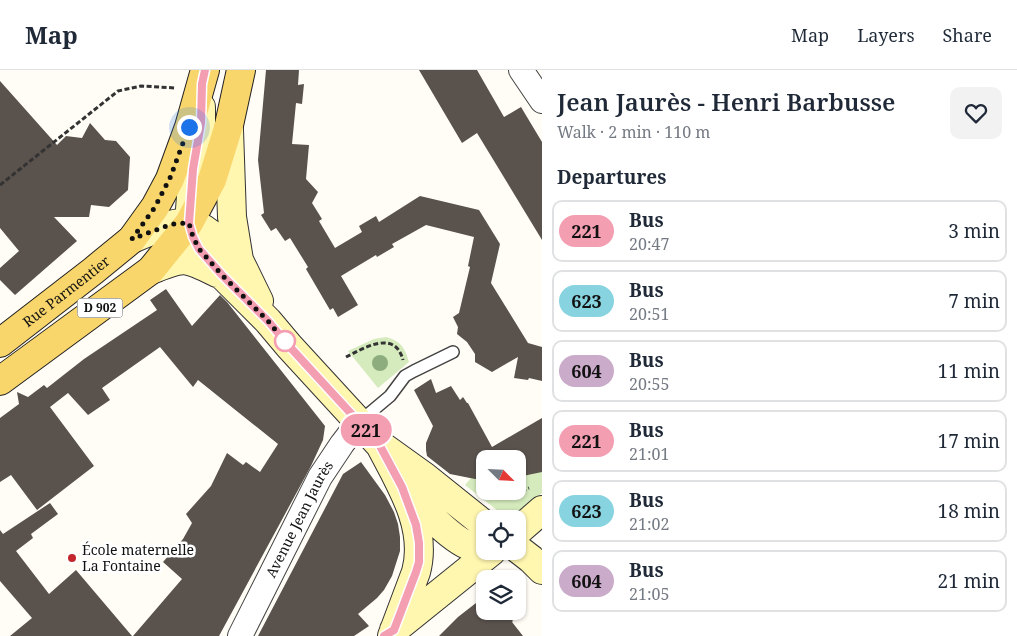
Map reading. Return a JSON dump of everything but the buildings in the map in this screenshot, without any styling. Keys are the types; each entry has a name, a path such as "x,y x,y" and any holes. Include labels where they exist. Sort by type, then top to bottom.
{"main road":[{"name":"D 902","path":"0,381 151,270 189,223 212,180 229,124 241,70"},
{"name":"D 902","path":"132,239 155,207 170,178 189,127 204,77"},
{"path":"204,77 201,123 193,169 189,223 199,249 231,268 268,321 289,346 379,444 426,477 476,518"},
{"path":"229,124 232,217 231,268"},
{"path":"132,239 172,224 189,223"},
{"name":"Rue Parmentier","path":"0,343 132,239"},
{"path":"151,270 184,259 231,268"},
{"path":"379,444 402,487 416,525 419,543 419,562 416,572 390,634"},
{"path":"402,487 445,529 464,543 476,547"},
{"path":"526,518 537,499"},
{"path":"526,555 542,570"},
{"path":"390,634 481,560"}],"street":[{"path":"521,70 542,101"},
{"name":"Avenue Jean Jaurès","path":"240,636 320,477 359,422"}],"lane":[{"path":"359,422 390,396 405,376 454,352"}],"path":[{"path":"0,185 118,91 141,86 173,89"},
{"path":"346,358 375,344 385,342 392,344 401,352 405,376"},
{"path":"526,491 537,499"}],"green space":[{"path":"386,337 402,346 409,362 378,388 348,351 374,339"},
{"path":"542,467 542,493 521,510 497,510 484,500 526,500 526,475 532,474"},
{"path":"471,478 476,478 476,494 465,485"}],"bus line":[{"name":"221","path":"205,70 202,84 201,123 193,169 189,223 193,237 199,249 222,275 268,321 379,444 402,487 416,525 419,543 419,562 394,630 384,636"}],"place":[{"name":"École maternelle La Fontaine","path":"72,558"}],"route":[{"path":"189,127 170,178 155,207 132,239 172,224 189,223 199,249 268,321 289,346 285,341"}]}
